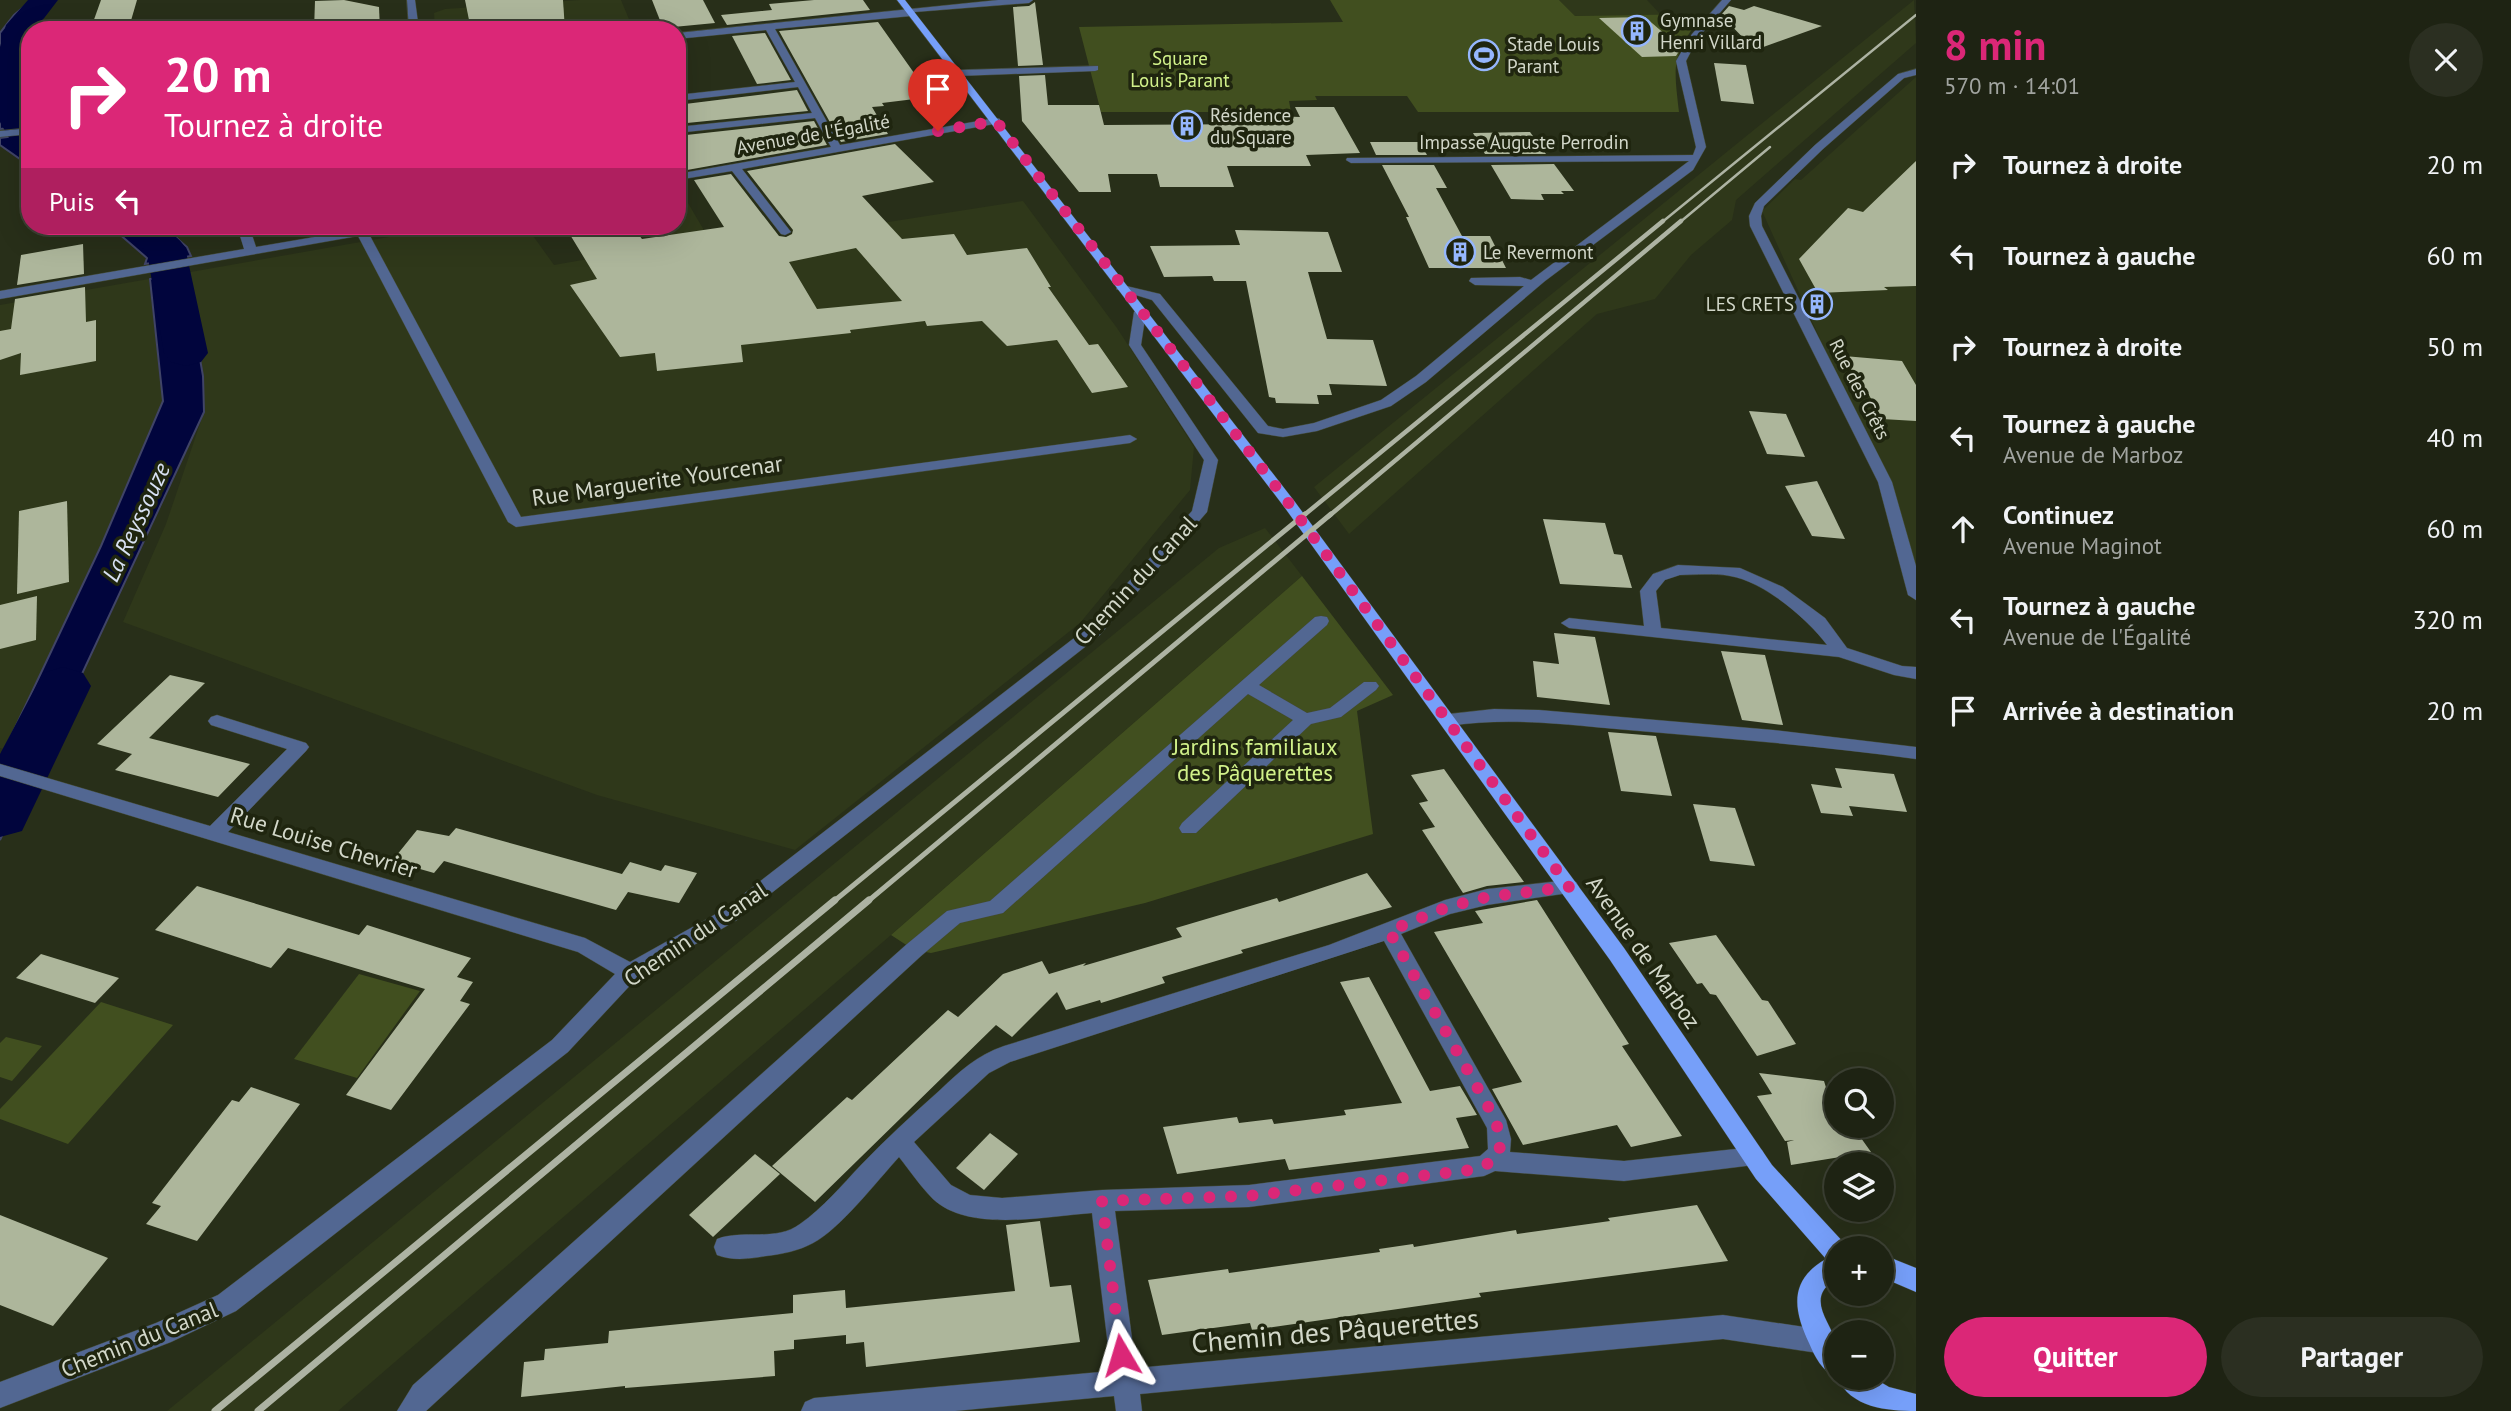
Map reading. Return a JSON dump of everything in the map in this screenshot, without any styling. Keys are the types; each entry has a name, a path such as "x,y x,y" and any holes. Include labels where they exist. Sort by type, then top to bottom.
{"main road":[{"name":"Avenue de Marboz","path":"907,8 1290,505 1569,887 1764,1172 1824,1239"},
{"path":"1824,1271 1811,1289 1809,1314 1818,1341 1824,1349"},
{"path":"1894,1271 1916,1280"},
{"path":"1866,1390 1895,1404 1916,1407"}],"street":[{"path":"411,0 413,21"},
{"path":"686,35 907,8 1030,0"},
{"path":"1122,289 1156,297 1263,430 1283,433 1317,427 1386,403 1421,379 1533,285 1689,167 1697,158 1701,147 1681,61 1698,33 1727,0"},
{"path":"769,27 837,149"},
{"path":"958,73 1095,68"},
{"name":"Rue des Crêts","path":"1916,72 1901,76 1819,147 1759,205 1755,216 1756,226 1885,482 1916,595"},
{"path":"686,97 802,84"},
{"path":"686,129 818,115"},
{"name":"Avenue de l'Égalité","path":"686,175 996,121"},
{"path":"0,134 21,132"},
{"name":"Impasse Auguste Perrodin","path":"1350,160 1697,158"},
{"path":"735,167 785,232"},
{"path":"246,235 251,251"},
{"path":"0,295 344,235"},
{"name":"Rue Marguerite Yourcenar","path":"364,235 516,522 1130,439"},
{"path":"1475,281 1520,281 1533,285"},
{"name":"Chemin du Canal","path":"0,1395 162,1333 227,1303 560,1045 630,972 730,915 1093,632 1199,512 1211,460 1135,345 1140,312"},
{"path":"1653,631 1648,592 1659,577 1678,570 1734,570 1777,590 1819,622 1841,652"},
{"path":"410,1411 422,1394 914,950 954,916 996,908 1321,621"},
{"path":"1569,623 1841,652 1899,671 1916,673"},
{"path":"1247,686 1305,719"},
{"path":"1189,828 1305,719 1335,713 1370,687"},
{"path":"1449,720 1473,715 1509,714 1916,753"},
{"path":"214,834 300,747 217,721"},
{"name":"Rue Louise Chevrier","path":"0,770 585,946 630,972"},
{"path":"726,1247 754,1247 788,1242 807,1234 825,1219 899,1141 981,1066 1004,1055 1389,931 1445,908 1487,897 1569,887"},
{"path":"1389,931 1498,1127 1501,1146 1494,1161"},
{"path":"899,1141 943,1194 967,1206 1002,1209 1102,1201 1249,1196 1472,1170 1494,1161 1624,1171 1754,1157"},
{"path":"1102,1201 1129,1411"},
{"name":"Chemin des Pâquerettes","path":"814,1411 1723,1327 1818,1341"}],"shaded area":[{"path":"621,0 630,21 434,21 434,13 445,9"},
{"path":"1559,0 1647,0 1661,15 1575,16"},
{"path":"1914,0 1916,43 1736,200 1732,220 1691,255 1655,299 1597,314 1349,534 1314,487"},
{"path":"1916,77 1916,595 1885,482 1762,211 1795,179 1801,180"},
{"path":"686,200 715,249 1023,201 1117,328 1194,447 1190,490 1080,623 795,850 597,795 123,622 166,524 204,412 203,376 185,273 400,235 532,235 554,265 639,250 663,236 686,235"},
{"path":"149,279 163,401 101,546 5,749 0,748 0,305"},
{"path":"1265,528 1302,576 891,935 338,1411 167,1411 1219,548"}],"green space":[{"name":"Stade Louis Parant","path":"1330,0 1559,0 1575,16 1703,14 1685,40 1677,60 1679,112 1418,112 1407,96 1315,96 1317,100 1289,101 1291,112 1101,112 1079,27 1343,22"},
{"name":"Jardins familiaux des Pâquerettes","path":"1302,576 1393,695 1357,711 1373,834 1145,903 931,953 914,950 891,935"},
{"path":"359,974 420,991 357,1078 294,1059"},
{"path":"101,1002 173,1025 68,1144 0,1119 0,1109"},
{"path":"6,1037 42,1046 12,1081 0,1077 0,1043"}],"water":[{"path":"32,0 56,0 47,8 41,21 21,21 21,127 0,129 0,33 14,15"},
{"path":"21,135 21,160 0,145 0,138"},
{"path":"120,235 173,235 187,247 191,256 145,264 147,258"},
{"path":"185,273 203,376 204,412 40,764 5,749 101,546 163,401 150,279"},
{"path":"0,790 22,793 0,840"}],"building":[{"path":"101,0 137,0 131,21 94,21"},
{"path":"344,0 379,7 380,21 314,21 315,1"},
{"path":"465,0 563,0 564,21 469,21"},
{"path":"652,0 703,0 715,23 686,26 686,21 660,21"},
{"path":"863,0 870,10 727,25 721,15 772,10 769,4"},
{"path":"1035,2 1043,65 1018,66 1013,7 1029,6"},
{"path":"1729,6 1744,10 1754,6 1822,26 1755,50 1721,15"},
{"name":"Gymnase Henri Villard","path":"1645,17 1681,48 1676,56 1642,57 1599,18"},
{"path":"878,22 931,97 882,103 884,106 872,107 888,134 841,142 779,31"},
{"path":"765,33 791,80 757,84 732,36"},
{"path":"1714,63 1746,65 1754,104 1721,101"},
{"path":"1045,75 1048,105 1099,105 1104,125 1273,124 1272,116 1300,117 1295,107 1334,107 1360,153 1306,155 1311,166 1227,166 1234,187 1160,187 1157,174 1108,174 1111,192 1079,192 1022,121 1019,76"},
{"path":"797,90 808,111 686,123 686,104"},
{"path":"814,121 827,145 687,170 686,135"},
{"path":"1530,132 1546,154 1485,154 1473,133"},
{"path":"1370,142 1420,142 1427,155 1376,155"},
{"path":"895,144 934,182 862,196 902,239 954,234 967,255 1027,248 1051,287 1048,287 1089,345 1098,344 1128,387 1092,393 1057,340 1007,346 982,321 927,326 925,321 850,330 851,333 741,345 743,362 657,371 655,353 620,357 570,285 597,279 570,235 639,235 642,239 686,235 686,233 724,227 694,180 731,174 779,236 786,237 792,234 793,230 747,171","holes":["856,248 902,301 817,309 789,262"]},
{"path":"1916,161 1916,286 1818,293 1799,259 1848,208 1863,212"},
{"path":"1554,164 1574,191 1541,194 1544,200 1511,199 1491,165"},
{"path":"1382,165 1434,165 1447,188 1436,188 1462,236 1490,236 1506,268 1429,268 1406,217 1409,217"},
{"path":"1235,230 1328,232 1342,272 1308,272 1327,339 1373,340 1387,386 1329,384 1332,395 1317,395 1319,404 1276,403 1275,398 1269,397 1246,281 1214,281 1212,276 1164,277 1150,246 1240,245"},
{"path":"83,244 84,274 17,285 21,255"},
{"path":"85,287 86,322 96,320 96,361 20,375 21,353 0,360 0,331 11,329 15,299"},
{"path":"1844,356 1902,361 1916,385 1916,421 1882,419 1869,395 1865,395"},
{"path":"1749,411 1786,414 1805,457 1767,454"},
{"path":"1817,481 1845,539 1812,536 1785,486"},
{"path":"67,501 69,582 17,594 19,511"},
{"path":"1543,519 1605,523 1614,554 1622,555 1632,588 1560,584"},
{"path":"37,596 36,640 0,649 0,605"},
{"path":"1554,633 1595,637 1610,705 1537,697 1533,661 1559,664"},
{"path":"1721,651 1765,655 1783,725 1742,720"},
{"path":"170,675 205,683 149,738 250,764 218,797 115,770 132,754 97,744"},
{"path":"1608,732 1656,736 1672,796 1621,791"},
{"path":"1835,768 1894,774 1907,812 1849,806 1853,816 1821,813 1811,784 1842,788"},
{"path":"1444,769 1524,882 1487,886 1463,893 1422,830 1435,827 1419,803 1428,801 1411,775"},
{"path":"1693,804 1735,808 1755,866 1710,861"},
{"path":"456,828 622,874 630,862 661,871 665,865 697,873 679,903 628,892 616,910 444,861 434,873 392,861 417,830 449,836"},
{"path":"1367,873 1392,907 1241,950 1243,953 1162,977 1165,983 1101,1003 1100,1000 1066,1010 1057,992 1012,1037 996,1025 815,1202 772,1166 847,1097 852,1100 948,1010 958,1017 1003,974 1042,961 1049,974 1086,963 1083,966 1182,937 1176,928 1277,898 1279,902"},
{"path":"197,886 359,935 367,925 471,958 457,977 473,982 460,1001 470,1004 391,1110 346,1095 425,989 288,948 271,968 155,930"},
{"path":"1537,900 1629,1044 1622,1046 1682,1136 1631,1147 1617,1125 1523,1145 1492,1089 1522,1082 1434,932 1483,923 1475,911"},
{"path":"1716,935 1762,1000 1768,1001 1796,1044 1757,1056 1716,995 1710,994 1702,983 1697,984 1669,943"},
{"path":"41,954 119,978 95,1003 16,978"},
{"path":"1369,977 1430,1091 1460,1086 1466,1096 1477,1115 1456,1118 1469,1148 1289,1170 1285,1159 1177,1174 1163,1127 1237,1117 1239,1123 1272,1119 1274,1124 1346,1115 1344,1110 1402,1103 1340,982"},
{"path":"1759,1073 1824,1081 1824,1138 1861,1138 1871,1152 1824,1152 1824,1160 1791,1165 1787,1142 1794,1140 1785,1141 1757,1096 1772,1094"},
{"path":"251,1087 300,1104 197,1241 146,1224 161,1206 152,1203 232,1100 239,1102"},
{"path":"990,1133 1018,1154 984,1190 956,1168"},
{"path":"755,1154 780,1174 713,1237 689,1215"},
{"path":"1697,1205 1728,1261 1479,1293 1481,1297 1252,1330 1250,1323 1162,1335 1148,1280 1228,1269 1229,1273 1516,1230 1517,1234"},
{"path":"0,1215 108,1258 53,1326 0,1305"},
{"path":"1040,1221 1050,1287 1071,1285 1080,1342 866,1367 864,1342 846,1344 846,1335 794,1340 794,1349 774,1351 775,1376 625,1386 521,1397 524,1362 544,1360 545,1349 608,1343 609,1331 793,1313 793,1295 845,1290 846,1308 1015,1291 1006,1225"}],"waterway":[{"name":"La Reyssouze","path":"25,21 44,0"},
{"name":"La Reyssouze","path":"21,25 15,48 15,119 21,130"},
{"name":"La Reyssouze","path":"149,235 166,247 186,353"},
{"name":"La Reyssouze","path":"0,815 63,686"}],"railway":[{"path":"1661,223 1916,15"},
{"path":"1679,223 1770,147"},
{"path":"1303,516 1663,221"},
{"path":"1329,516 1681,221"},
{"path":"833,902 1305,514"},
{"path":"867,902 1331,514"},
{"path":"215,1411 835,900"},
{"path":"258,1411 869,900"}],"place":[{"name":"Gymnase Henri Villard","path":"1637,31"},
{"name":"Stade Louis Parant","path":"1484,55"},
{"name":"Résidence du Square","path":"1187,126"},
{"name":"Le Revermont","path":"1460,252"},
{"name":"LES CRETS","path":"1817,304"}],"route":[{"path":"938,131 996,121 1290,505 1569,887 1487,897 1445,908 1389,931 1498,1127 1501,1146 1494,1161 1472,1170 1249,1196 1102,1201 1121,1355"}],"park label":[{"name":"Square Louis Parant","path":"1180,69"}]}
